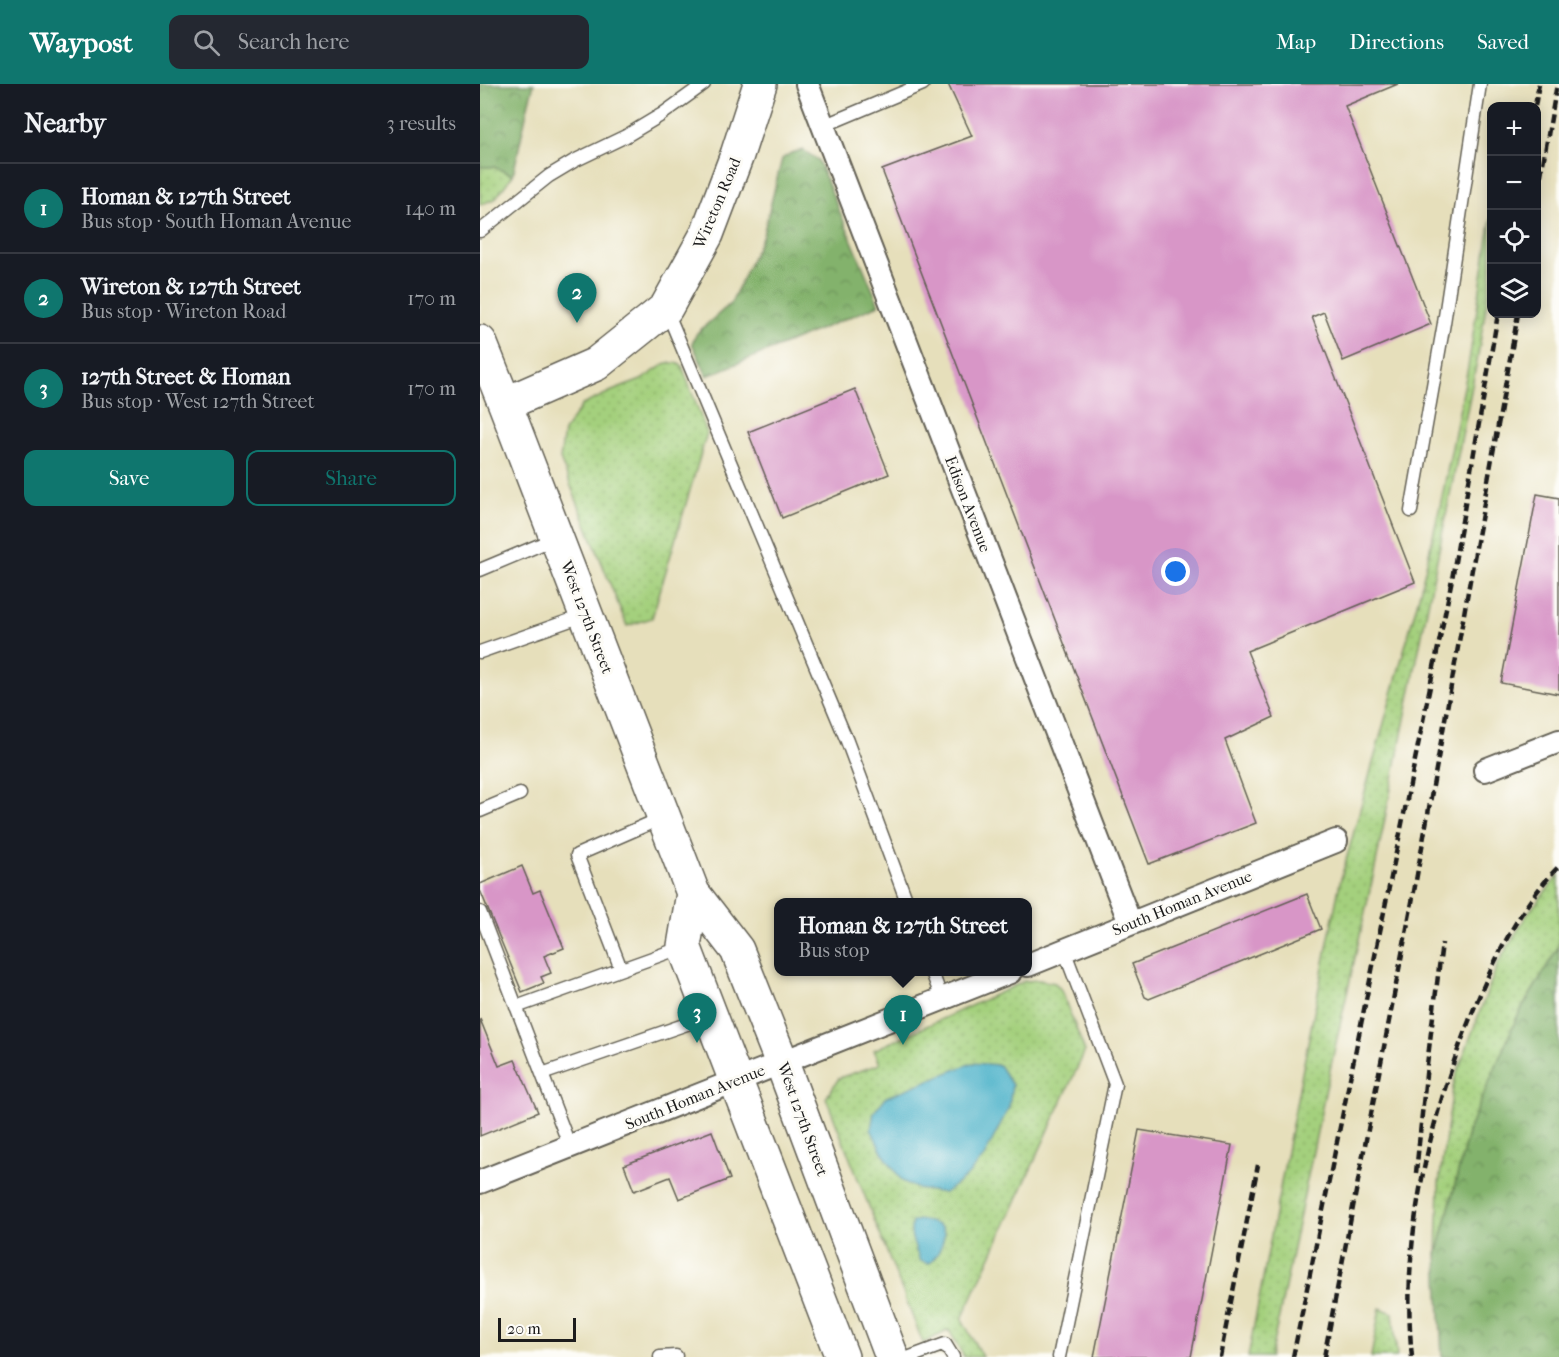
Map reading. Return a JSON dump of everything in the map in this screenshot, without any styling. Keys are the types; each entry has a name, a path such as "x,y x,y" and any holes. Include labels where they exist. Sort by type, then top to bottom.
{"main road":[{"name":"Wireton Road","path":"505,404 596,364 666,308 707,234 737,155 760,84"},
{"name":"West 127th Street","path":"480,342 693,893 737,950 782,1063 892,1357"},
{"path":"693,893 684,946 842,1357"}],"street":[{"name":"Edison Avenue","path":"807,84 1130,923"},
{"path":"1485,770 1559,741"},
{"name":"South Homan Avenue","path":"1032,962 1336,841"},
{"name":"South Homan Avenue","path":"480,1182 1000,976"}],"lane":[{"path":"480,231 549,176 626,136 704,84"},
{"path":"823,126 922,84"},
{"path":"1411,511 1444,323 1480,84"},
{"path":"666,308 847,741 905,898"},
{"path":"480,570 556,538"},
{"path":"480,652 586,614"},
{"path":"480,811 520,794"},
{"path":"621,969 577,855 664,818"},
{"path":"480,912 570,1147"},
{"path":"516,1006 684,946"},
{"path":"1059,1357 1115,1084 1064,950"},
{"path":"933,976 942,999"},
{"path":"542,1074 711,1016"},
{"path":"910,1357 945,1344 952,1357"},
{"path":"660,1357 676,1356"}],"green space":[{"path":"480,84 534,84 513,175 494,167 480,167"},
{"path":"803,150 818,160 879,305 707,376 692,343 697,333 731,303 763,235 782,159 791,153"},
{"path":"480,167 494,167 513,175 495,199 480,205"},
{"path":"1487,244 1487,300 1477,361 1376,863 1326,1088 1280,1312 1270,1357 1248,1357 1340,882 1419,596 1468,367"},
{"path":"666,363 677,363 682,366 707,433 652,618 627,626 560,459 564,431 582,405 641,380"},
{"path":"1559,875 1559,946 1517,1017 1469,1129 1437,1256 1439,1183 1454,1081 1498,963 1528,913"},
{"path":"1559,946 1559,1357 1442,1357 1437,1256 1469,1129 1517,1017"},
{"path":"1039,980 1055,983 1061,990 1085,1051 962,1319 982,1357 964,1357 949,1330 923,1343 826,1098 839,1078 880,1064 874,1050 1025,981"},
{"path":"1380,1308 1393,1313 1397,1357 1371,1357"}],"water":[{"path":"972,1063 999,1065 1012,1085 1009,1107 984,1157 965,1178 944,1193 918,1189 902,1181 882,1152 871,1129 874,1112 886,1097"},
{"path":"918,1220 938,1225 944,1233 942,1244 929,1264 920,1261 912,1237 912,1222"}],"building":[{"path":"948,84 1398,84 1345,106 1431,324 1343,361 1324,312 1312,317 1415,582 1247,651 1274,717 1225,740 1256,823 1149,864 882,170 972,136"},
{"path":"855,389 889,474 782,518 748,432"},
{"path":"1537,494 1559,498 1559,694 1501,683"},
{"path":"522,866 533,893 540,890 564,948 544,956 551,973 541,977 544,983 522,992 480,890 480,884"},
{"path":"1307,894 1321,929 1149,999 1145,997 1132,964"},
{"path":"480,1019 499,1066 515,1060 538,1112 480,1136"},
{"path":"1139,1130 1232,1145 1191,1357 1094,1357"},
{"path":"712,1131 730,1179 679,1199 670,1177 634,1191 624,1165"}],"railway":[{"path":"1536,102 1539,84"},
{"path":"1541,175 1557,84"},
{"path":"1293,1357 1452,579 1497,318"},
{"path":"1324,1357 1413,897 1517,318"},
{"path":"1412,1357 1409,1312 1410,1267 1415,1222 1422,1178 1444,1090 1475,1006 1501,950 1521,914 1559,866"},
{"path":"1416,1173 1442,943"},
{"path":"1220,1357 1258,1165"}],"place":[{"name":"Wireton & 127th Street","path":"577,323"},
{"name":"127th Street & Homan","path":"697,1043"},
{"name":"Homan & 127th Street","path":"903,1045"}]}
